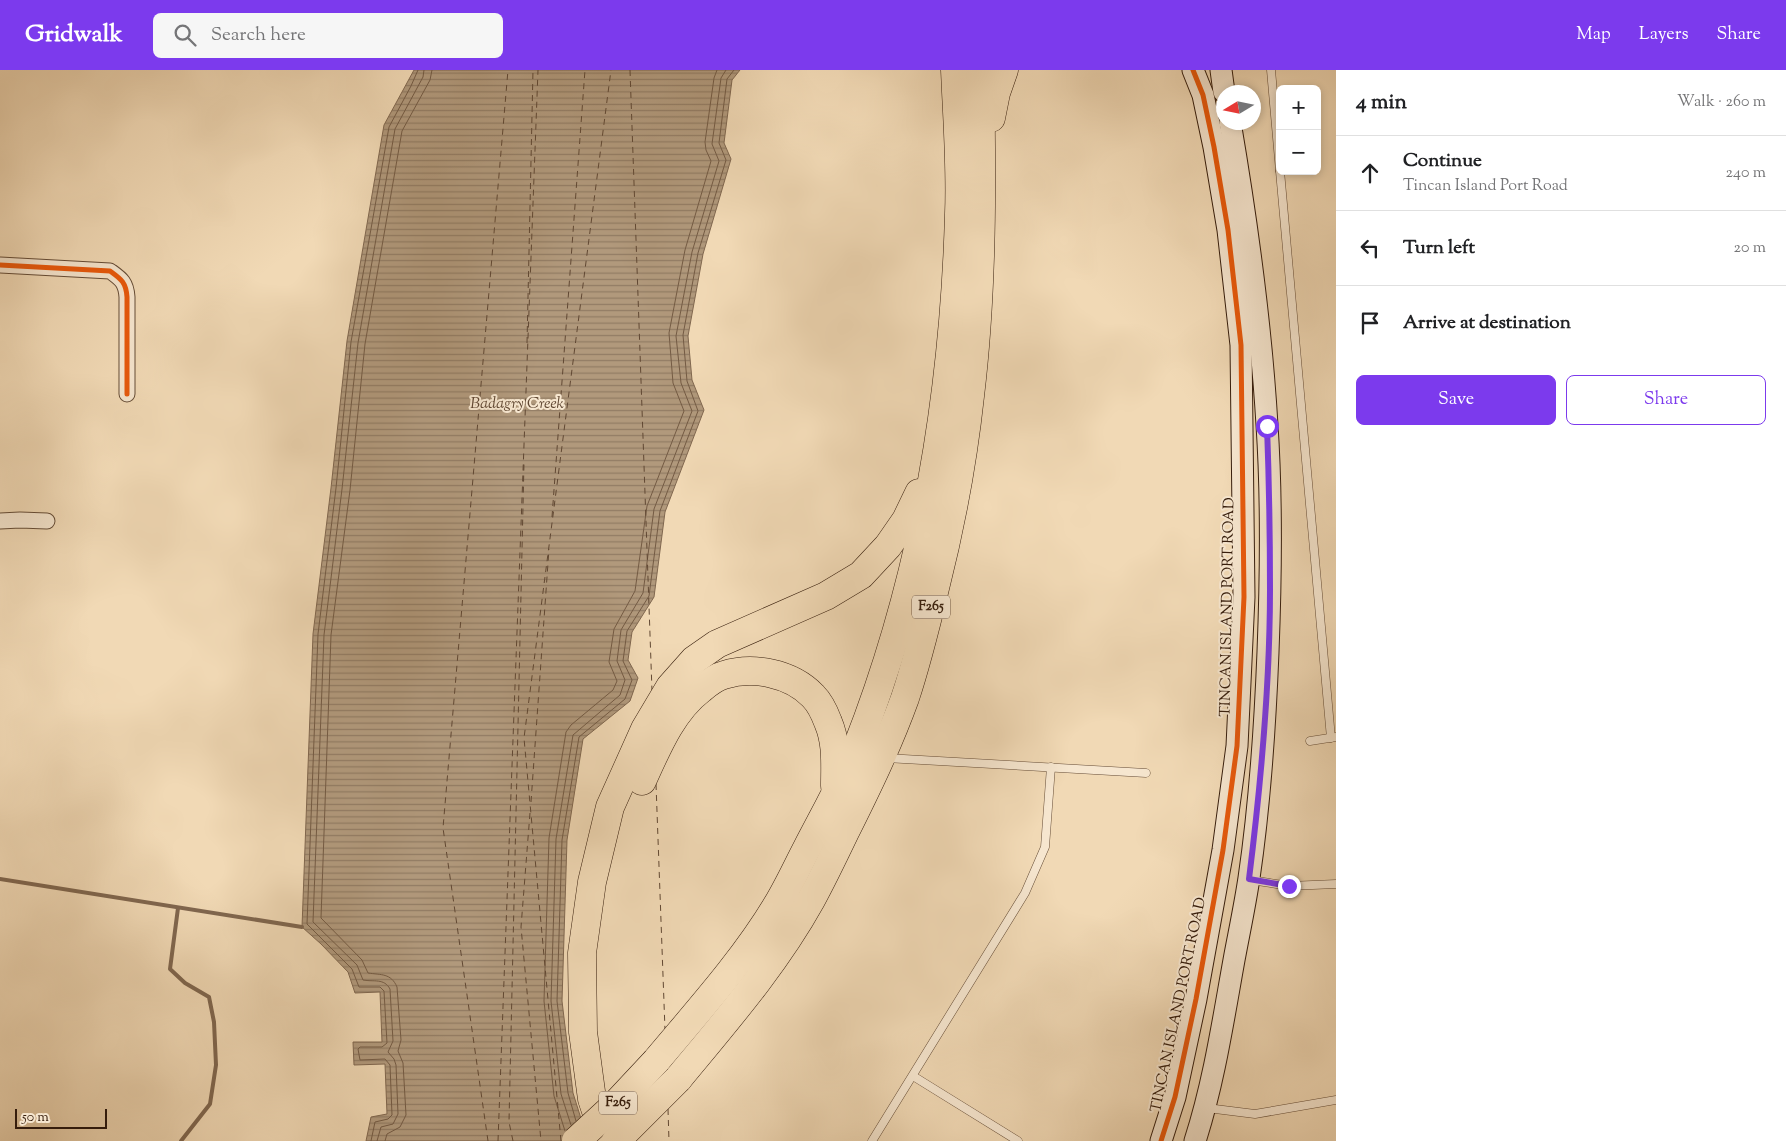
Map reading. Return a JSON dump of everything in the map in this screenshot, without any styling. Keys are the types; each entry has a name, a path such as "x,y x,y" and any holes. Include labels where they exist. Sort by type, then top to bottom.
{"highway":[{"name":"F265","path":"576,1141 614,1107 656,1061 723,980 763,927 778,903 835,794 856,749 889,656 913,566 935,463 947,382 957,276 959,195 955,70"},
{"name":"F265","path":"616,1141 678,1079 771,963 811,901 882,758 905,697 943,558 959,478 971,395 978,304 982,164 980,70"},
{"path":"982,164 996,93 1004,70"},
{"path":"606,1141 592,1099 583,1032 582,953 592,882 610,807 645,729 670,688 694,660 717,644 826,596 861,575 888,546 906,520 935,463"},
{"path":"623,1141 606,1083 600,1035 598,968 604,906 620,831 654,755 679,710 701,689 722,675 750,671 772,673 793,681 813,696 828,721 835,743 835,794"}],"street":[{"name":"TINCAN ISLAND PORT ROAD","path":"1161,1141 1175,1097 1223,850 1237,746 1244,597 1241,345 1228,230 1214,147 1203,95 1193,70"},
{"path":"1222,70 1223,85"},
{"path":"1195,1141 1205,1108 1218,1046 1249,879 1258,805 1266,707 1270,591 1267,426 1251,258 1231,130"},
{"path":"0,265 110,270 122,280 126,287 127,297 127,394"},
{"path":"0,521 47,521"}],"lane":[{"path":"1270,70 1276,131"},
{"path":"1280,175 1334,737 1310,741"},
{"path":"882,758 1146,773"},
{"path":"872,1141 1025,893 1044,847 1051,767"},
{"path":"1249,879 1289,886 1336,884"},
{"path":"913,1076 1018,1141"},
{"path":"1205,1108 1255,1114 1336,1100"}],"water":[{"name":"Badagry Creek","path":"414,70 740,70 732,80 724,143 731,159 703,254 688,336 692,380 704,410 665,512 654,597 632,632 628,660 638,678 630,701 583,739 567,840 562,1001 573,1093 588,1141 366,1141 371,1117 387,1114 385,1064 354,1065 353,1042 382,1042 380,992 355,993 348,972 302,927 313,634 347,341 384,125"}],"waterway":[{"path":"0,879 302,927"},
{"path":"178,908 170,969 185,983 209,997 214,1022 216,1065 210,1104 181,1141"}],"ferry route":[{"path":"488,1141 443,828 508,70"},
{"path":"527,343 533,70"},
{"path":"498,1141 538,70"},
{"path":"552,517 585,70"},
{"path":"561,1141 524,738 611,70"},
{"path":"630,70 652,691"},
{"path":"513,1141 509,1122 524,462"},
{"path":"531,802 549,549"},
{"path":"656,784 665,1030"},
{"path":"530,813 521,927 541,1141"},
{"path":"668,1109 669,1141"}],"cycle path":[{"path":"1161,1141 1175,1097 1196,999 1223,850 1237,746 1244,597 1241,345 1228,230 1214,147 1203,95 1193,70"},
{"path":"0,265 110,271 120,279 124,284 127,297 127,394"}],"route":[{"path":"1267,426 1270,591 1266,707 1258,805 1249,879 1289,886"}]}
